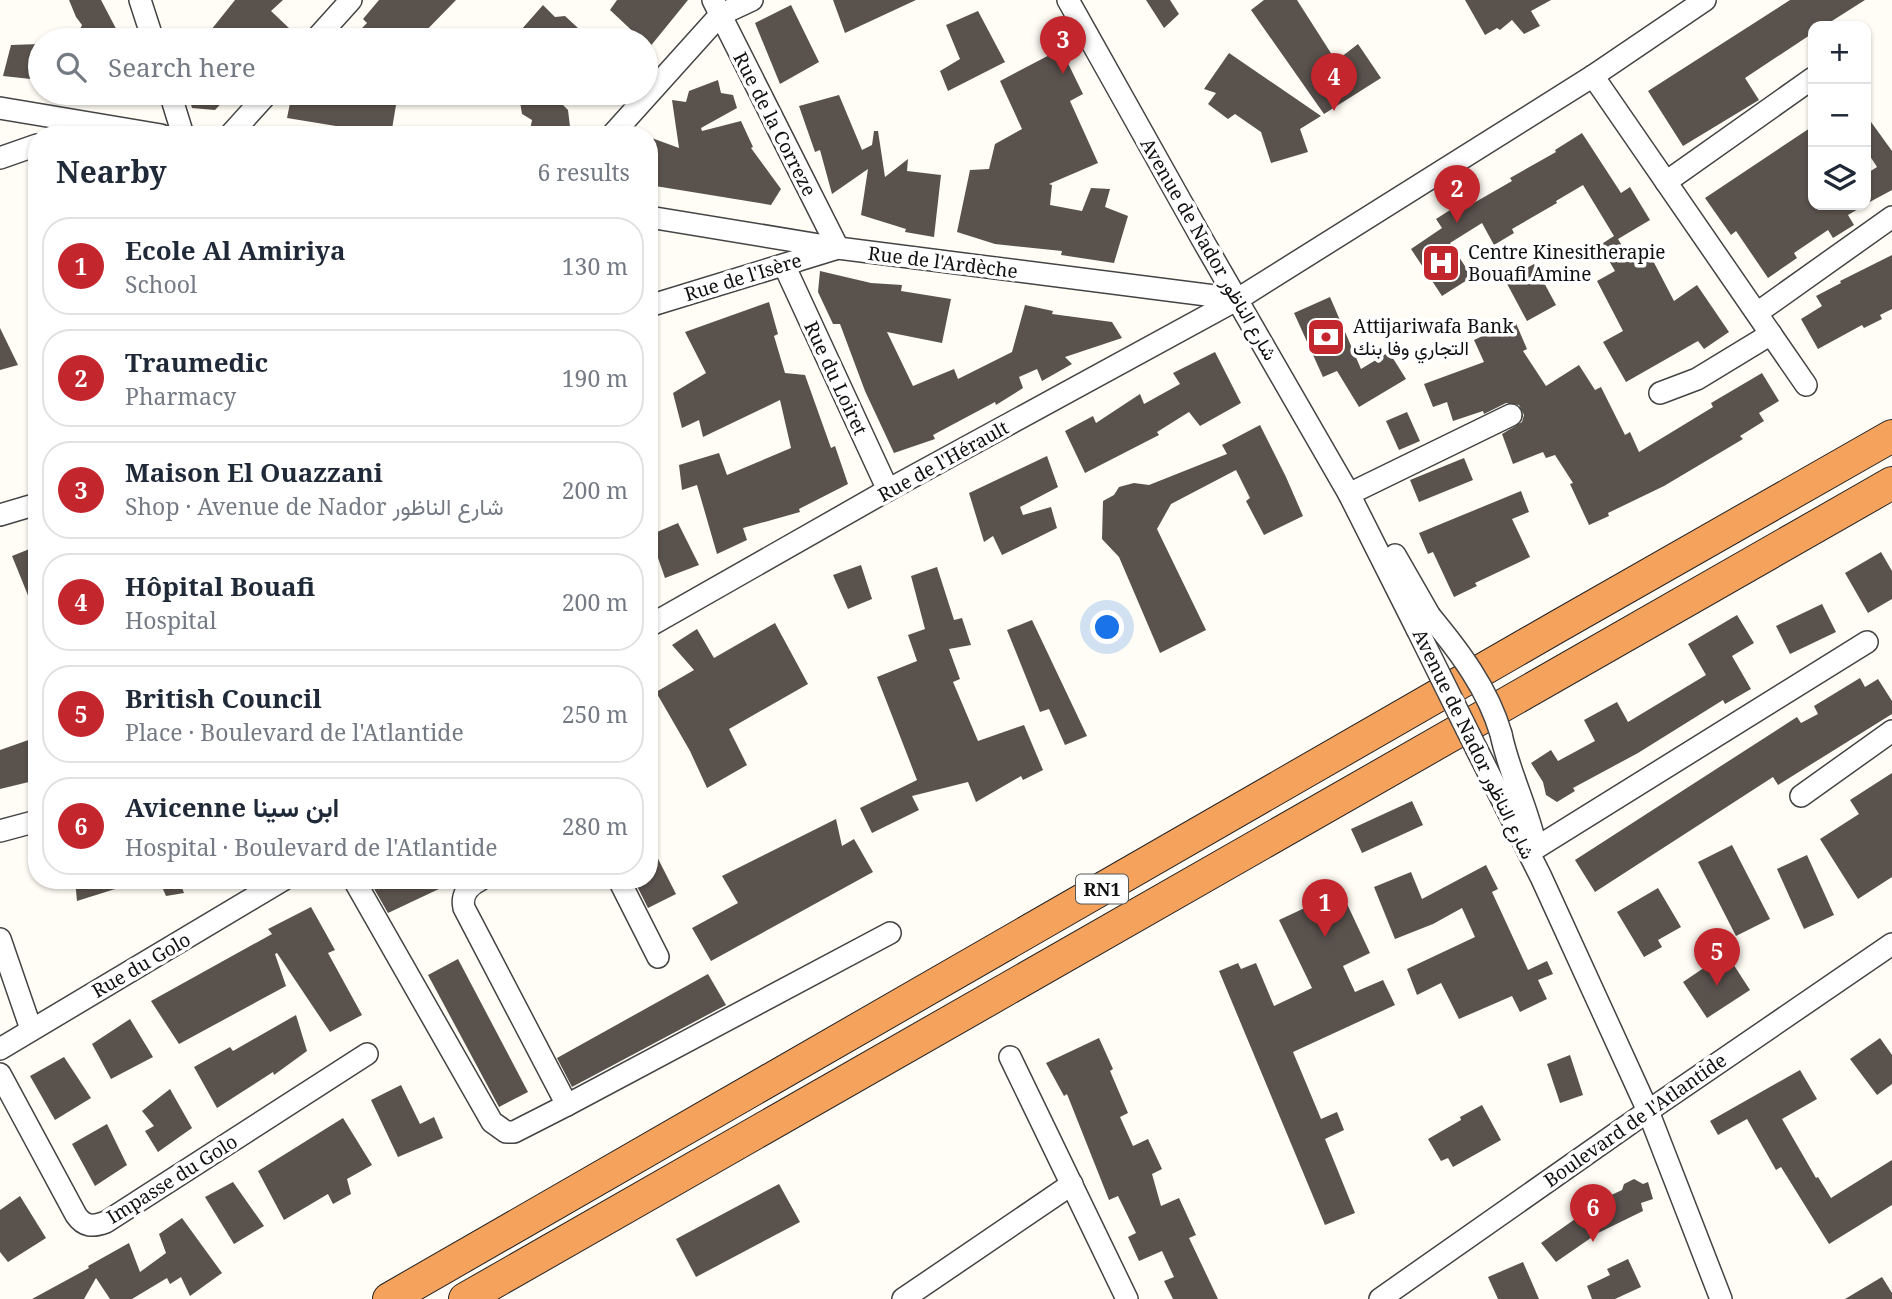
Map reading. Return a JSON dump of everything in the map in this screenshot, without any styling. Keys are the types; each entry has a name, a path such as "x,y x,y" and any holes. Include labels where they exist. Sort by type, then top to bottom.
{"highway":[{"path":"1815,480 1892,426"},
{"name":"RN1","path":"389,1299 1892,436"},
{"name":"RN1","path":"465,1299 1886,487"}],"street":[{"path":"140,0 149,28"},
{"path":"326,28 351,0"},
{"path":"658,79 717,8 752,0"},
{"name":"Avenue de Nador شارع الناظور","path":"1068,0 1424,623 1477,750 1541,877 1648,1111 1721,1299"},
{"name":"Rue de l'Hérault","path":"658,615 1238,299 1593,76 1705,0"},
{"name":"Rue de la Correze","path":"717,8 838,248"},
{"path":"1593,76 1806,385"},
{"path":"1666,182 1808,82"},
{"path":"174,105 180,126"},
{"path":"238,126 257,105"},
{"path":"619,126 637,105"},
{"path":"0,108 111,126"},
{"path":"94,126 100,124"},
{"path":"0,158 28,148"},
{"path":"1757,313 1892,217"},
{"name":"Rue de l'Ardèche","path":"658,218 838,248 1238,299"},
{"name":"Rue de l'Isère","path":"658,303 838,248"},
{"name":"Rue du Loiret","path":"784,265 888,490"},
{"path":"1660,393 1697,379 1771,334"},
{"path":"1350,496 1511,415"},
{"path":"0,515 28,507"},
{"name":"Avenue de Nador شارع الناظور","path":"1424,623 1459,650 1491,707 1501,734 1510,774 1532,829 1541,877"},
{"path":"1536,848 1867,642"},
{"path":"1801,796 1892,731"},
{"path":"0,831 28,823"},
{"name":"Rue du Golo","path":"0,1049 268,889"},
{"path":"359,889 492,1122 506,1132 514,1132 567,1105 890,933"},
{"path":"467,889 464,895 464,908 567,1105"},
{"path":"624,889 659,957"},
{"path":"0,939 31,1029"},
{"name":"Boulevard de l'Atlantide","path":"1380,1299 1892,944"},
{"name":"Impasse du Golo","path":"0,1074 76,1215 88,1226 98,1226 367,1054"},
{"path":"1010,1057 1127,1299"},
{"path":"903,1299 1072,1184"}],"building":[{"path":"69,0 101,0 116,28 81,28 82,25"},
{"path":"235,0 283,0 271,11 289,28 213,28"},
{"path":"379,0 456,0 429,28 362,28 367,23 363,19"},
{"path":"617,0 688,0 658,37 658,28 629,28 610,10"},
{"path":"833,0 916,0 845,33"},
{"path":"1146,0 1170,0 1179,14 1164,28"},
{"path":"1264,0 1297,0 1336,61 1358,44 1381,78 1324,114 1251,10"},
{"path":"1465,0 1551,0 1531,11 1540,26 1524,34 1512,20 1500,30 1497,28 1485,35"},
{"path":"1790,0 1865,0 1832,21 1808,21 1808,36 1745,78 1759,100 1683,146 1648,91"},
{"path":"543,5 555,17 565,16 578,28 523,28"},
{"path":"791,5 819,62 780,84 755,23"},
{"path":"978,11 1005,62 948,91 940,71 960,59 946,25"},
{"path":"28,44 28,79 3,76 11,45"},
{"path":"1061,49 1083,94 1070,101 1098,163 1049,184 1052,185 1050,205 1082,211 1091,188 1110,189 1105,207 1128,216 1114,263 1061,255 1062,251 995,244 957,232 970,170 989,169 995,144 1022,129 1000,81"},
{"path":"1229,53 1321,116 1300,129 1308,152 1271,163 1261,132 1235,114 1228,119 1208,104 1216,93 1204,89"},
{"path":"718,80 721,93 733,95 737,108 701,128 702,131 741,121 753,147 751,148 781,189 771,205 658,186 658,140 679,148 672,100 686,102 689,91"},
{"path":"839,95 862,150 872,145 874,131 878,131 885,177 908,159 907,171 941,175 934,237 905,232 906,229 861,215 868,169 832,194 820,150 815,152 799,106"},
{"path":"191,105 220,105 215,110 192,108"},
{"path":"290,105 396,105 392,126 336,126 287,118"},
{"path":"520,105 563,105 568,110 570,126 531,126 532,120 522,114"},
{"path":"1871,122 1892,151 1892,190 1871,201 1871,171 1877,167 1871,158"},
{"path":"1808,129 1808,210 1856,210 1848,215 1854,225 1833,238 1828,230 1794,253 1797,258 1768,278 1736,231 1731,235 1705,198"},
{"path":"1582,133 1621,193 1630,187 1650,220 1618,239 1632,262 1649,253 1674,301 1697,285 1729,332 1704,349 1698,341 1626,382 1603,342 1623,331 1597,281 1615,271 1600,245 1614,236 1583,185 1512,229 1514,233 1494,245 1482,223 1450,243 1472,277 1442,296 1411,249 1442,228 1436,219 1461,203 1465,208 1512,181 1510,178 1556,152 1555,150"},
{"path":"1892,255 1892,309 1880,315 1882,319 1864,328 1862,325 1818,349 1801,319 1822,306 1816,296"},
{"path":"1534,264 1556,305 1527,321 1505,280"},
{"path":"820,271 871,283 902,285 901,291 951,299 942,343 887,332 913,386 954,369 958,379 1012,352 1025,305 1053,311 1052,314 1112,322 1122,338 1065,357 1072,364 1042,381 1037,369 1019,377 1023,388 996,405 995,402 933,435 935,439 894,453 865,391 840,324 833,324 818,292"},
{"path":"1330,297 1361,369 1389,352 1406,379 1359,407 1337,371 1323,377 1294,313"},
{"path":"769,302 778,334 774,336 785,373 805,375 831,448 835,446 848,484 799,509 800,512 743,528 747,540 717,554 697,485 682,490 679,465 719,453 727,475 791,448 780,400 703,437 699,420 682,428 673,393 706,373 685,332"},
{"path":"1515,321 1527,349 1523,351 1546,386 1579,365 1595,390 1601,387 1625,435 1630,432 1639,452 1713,407 1711,403 1762,373 1779,401 1759,413 1764,421 1740,436 1743,439 1664,486 1589,525 1570,484 1573,483 1555,455 1546,458 1543,452 1513,464 1502,434 1522,422 1524,415 1519,405 1506,403 1484,414 1483,411 1453,421 1447,402 1433,407 1424,384 1484,362 1474,340"},
{"path":"0,328 18,365 0,370"},
{"path":"1215,352 1241,403 1200,426 1189,412 1157,432 1159,435 1085,473 1065,431 1093,416 1096,423 1140,394 1144,404 1180,384 1173,373"},
{"path":"1407,412 1420,441 1399,450 1386,421"},
{"path":"1260,425 1303,516 1264,535 1246,501 1250,498 1236,470 1171,504 1157,529 1206,630 1160,653 1119,557 1102,539 1103,501 1114,495 1119,487 1134,483 1149,485 1227,454 1222,445"},
{"path":"1047,456 1058,487 1020,507 1023,515 1051,507 1057,528 1002,555 993,536 984,542 969,493"},
{"path":"1464,458 1473,480 1419,502 1410,480"},
{"path":"1521,491 1529,512 1512,519 1530,557 1475,583 1477,586 1454,597 1433,552 1428,554 1419,533"},
{"path":"678,523 699,565 665,578 658,558 658,532"},
{"path":"28,550 28,595 12,556"},
{"path":"1881,552 1892,571 1892,599 1868,613 1845,573"},
{"path":"861,565 872,599 848,609 833,575"},
{"path":"937,567 954,620 962,618 971,645 949,649 960,679 953,682 978,741 1024,725 1043,770 1023,780 1021,776 976,802 968,782 912,796 919,810 872,833 860,808 917,780 877,677 917,661 908,635 925,629 911,576"},
{"path":"1822,604 1836,632 1790,654 1776,626"},
{"path":"1737,615 1754,643 1732,656 1751,689 1725,704 1723,700 1638,753 1573,788 1575,791 1557,802 1546,795 1543,782 1531,763 1551,750 1558,761 1595,741 1584,720 1617,702 1628,722 1706,675 1688,644"},
{"path":"1032,620 1087,736 1065,745 1049,709 1040,712 1007,630"},
{"path":"775,623 808,684 729,729 747,765 707,788 658,691 694,670 672,645 697,629 714,658"},
{"path":"1860,678 1865,687 1878,679 1892,701 1892,714 1778,785 1773,777 1595,892 1575,860 1797,717 1801,723 1818,714 1814,706"},
{"path":"28,740 28,782 0,789 0,750"},
{"path":"1892,773 1892,877 1858,899 1820,839 1859,814 1850,800"},
{"path":"1412,801 1423,825 1362,853 1351,829"},
{"path":"836,819 842,846 854,839 873,872 711,961 692,928 738,903 722,876"},
{"path":"1732,845 1770,919 1736,936 1698,862"},
{"path":"1807,855 1834,915 1804,929 1777,869"},
{"path":"658,859 676,894 648,908 638,889 658,889"},
{"path":"1486,865 1498,889 1492,892 1528,970 1547,961 1553,974 1538,980 1547,999 1520,1012 1512,996 1459,1019 1441,983 1417,995 1407,969 1475,937 1462,908 1433,924 1395,939 1374,887 1411,872 1422,899"},
{"path":"1658,888 1681,927 1658,940 1662,947 1644,957 1617,912"},
{"path":"76,889 115,889 77,901"},
{"path":"163,889 182,889 184,893 166,896"},
{"path":"374,889 439,889 388,913"},
{"path":"1341,891 1370,953 1343,966 1355,992 1383,980 1395,1005 1293,1052 1321,1119 1337,1112 1344,1130 1325,1139 1355,1213 1325,1225 1219,971 1238,963 1241,969 1256,963 1274,1006 1312,988 1279,920"},
{"path":"311,907 335,950 328,953 362,1015 330,1032 277,953 275,954 286,986 179,1044 151,1001 272,934 268,929"},
{"path":"1726,953 1750,990 1707,1018 1683,982"},
{"path":"458,959 528,1092 499,1107 428,975"},
{"path":"708,974 726,1005 572,1087 557,1058"},
{"path":"296,1015 307,1051 274,1075 273,1072 217,1108 194,1067 230,1047 233,1051"},
{"path":"130,1019 153,1057 111,1079 92,1044"},
{"path":"1099,1038 1128,1113 1120,1117 1133,1146 1148,1139 1162,1169 1152,1174 1161,1206 1179,1198 1196,1235 1189,1238 1218,1299 1173,1299 1164,1281 1174,1277 1162,1251 1139,1261 1128,1237 1136,1233 1118,1196 1109,1200 1067,1094 1064,1096 1046,1063"},
{"path":"1880,1038 1892,1055 1892,1084 1877,1095 1850,1059"},
{"path":"1570,1055 1583,1095 1560,1103 1547,1064"},
{"path":"64,1057 91,1098 55,1120 30,1076"},
{"path":"1800,1070 1817,1099 1782,1119 1816,1178 1818,1177 1831,1198 1892,1160 1892,1205 1829,1244 1781,1167 1776,1170 1747,1119 1718,1135 1710,1121"},
{"path":"401,1085 420,1124 434,1117 443,1138 398,1157 371,1100"},
{"path":"170,1089 192,1128 158,1152 145,1131 154,1126 142,1111"},
{"path":"1482,1105 1501,1140 1453,1167 1448,1158 1441,1161 1428,1139"},
{"path":"343,1118 372,1165 347,1179 351,1194 333,1204 328,1194 284,1220 258,1171"},
{"path":"107,1124 127,1165 95,1186 72,1144"},
{"path":"1634,1179 1643,1184 1648,1182 1653,1199 1641,1203 1643,1211 1598,1233 1556,1262 1541,1243 1605,1198 1622,1190 1624,1184"},
{"path":"233,1182 264,1226 234,1244 205,1197"},
{"path":"779,1184 800,1222 696,1277 676,1239"},
{"path":"20,1196 46,1238 8,1262 0,1252 0,1210"},
{"path":"182,1218 222,1273 190,1296 181,1277 170,1284 167,1278 132,1299 110,1299 96,1278 84,1299 32,1299 129,1243 140,1272 166,1253 159,1234"},
{"path":"1628,1259 1641,1287 1615,1299 1592,1299 1587,1286 1610,1275 1607,1269"},
{"path":"1523,1262 1539,1299 1498,1299 1488,1277"},
{"path":"1882,1277 1892,1293 1892,1299 1845,1299"}],"place":[{"name":"Maison El Ouazzani","path":"1063,74"},
{"name":"Hôpital Bouafi","path":"1334,111"},
{"name":"Traumedic","path":"1457,223"},
{"name":"Centre Kinesitherapie Bouafi Amine","path":"1441,263"},
{"name":"Attijariwafa Bank التجاري وفا بنك","path":"1326,337"},
{"name":"Ecole Al Amiriya","path":"1325,937"},
{"name":"British Council","path":"1717,986"},
{"name":"Avicenne ابن سينا","path":"1593,1242"}]}
